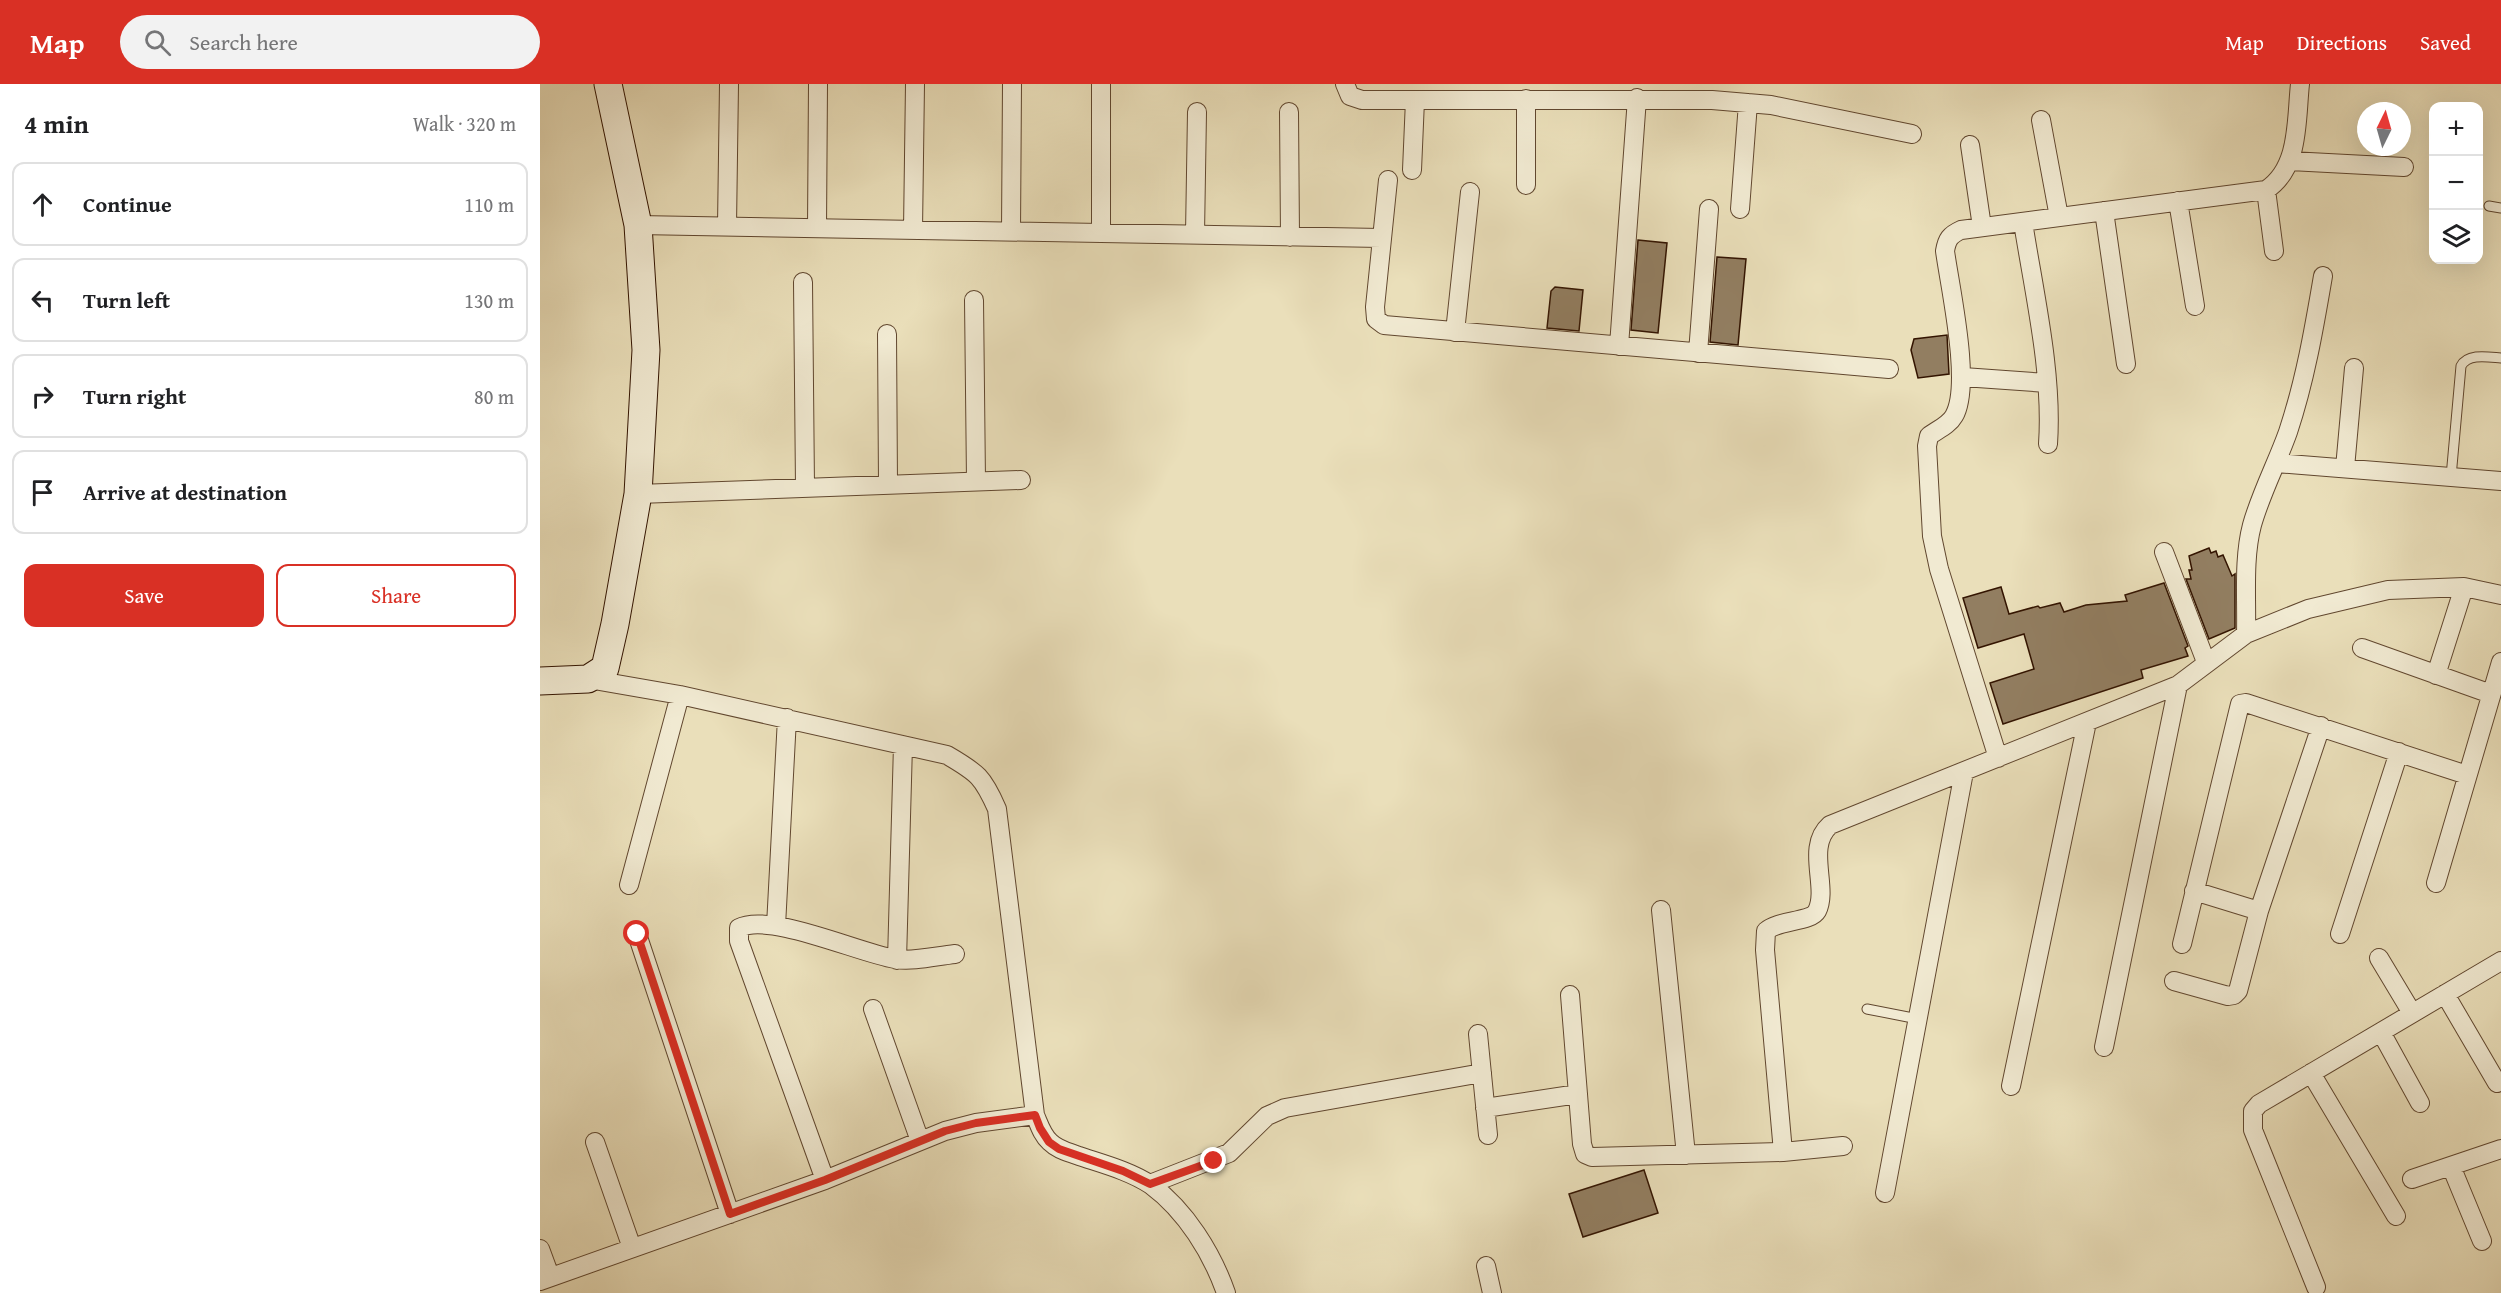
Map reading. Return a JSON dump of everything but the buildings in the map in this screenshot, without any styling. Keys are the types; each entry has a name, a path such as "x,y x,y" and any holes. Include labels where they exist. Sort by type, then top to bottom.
{"street":[{"path":"588,679 605,668 638,494 646,350 638,225 608,84"},
{"path":"727,226 729,84"},
{"path":"817,228 818,84"},
{"path":"913,230 915,84"},
{"path":"1011,231 1012,84"},
{"path":"1101,84 1101,233"},
{"path":"1345,84 1350,96 1362,100 1415,100 1465,92 1526,99 1561,91 1637,98 1668,92 1771,105 1912,134"},
{"path":"1998,758 1951,610 1932,536 1927,446 1929,436 1950,423 1955,415 1960,401 1963,377 1945,250 1946,241 1951,234 1960,230 2266,190 2277,183 2290,161 2300,84"},
{"path":"1619,346 1637,98"},
{"path":"1526,99 1526,185"},
{"path":"1412,170 1415,100"},
{"path":"1740,210 1748,103"},
{"path":"1195,234 1197,112"},
{"path":"1289,112 1290,237"},
{"path":"2041,120 2060,217"},
{"path":"1970,145 1982,228"},
{"path":"2290,161 2404,167"},
{"path":"1388,180 1375,307 1376,319 1384,325 1889,369"},
{"path":"2266,190 2274,251"},
{"path":"1455,332 1470,192"},
{"path":"2178,201 2195,306"},
{"path":"1698,353 1709,209"},
{"path":"2104,211 2126,364"},
{"path":"2023,222 2047,383 2050,416 2049,444"},
{"path":"638,225 1382,238"},
{"path":"2246,634 2249,542 2252,525 2301,388 2313,339 2323,276"},
{"path":"803,282 805,487"},
{"path":"974,300 976,481"},
{"path":"886,334 888,484"},
{"path":"2345,468 2354,368"},
{"path":"1963,377 2047,383"},
{"path":"2276,463 2501,481"},
{"path":"638,494 1020,480"},
{"path":"2164,552 2206,662"},
{"path":"2436,675 2464,587"},
{"path":"1783,1152 1765,950 1766,931 1773,925 1811,917 1817,910 1819,843 1822,832 1830,825 2178,685 2246,634 2308,609 2388,590 2464,587 2501,595"},
{"path":"2362,648 2491,694"},
{"path":"2436,883 2500,670"},
{"path":"540,681 588,679 787,718 947,755 976,771 986,785 997,809 1035,1115 1040,1128 1049,1142 1059,1149 1123,1171 1150,1184 1166,1198 1209,1250 1226,1293"},
{"path":"2104,1047 2178,685"},
{"path":"628,885 680,696"},
{"path":"2182,944 2240,704 2246,703 2321,726 2467,775"},
{"path":"776,926 787,718"},
{"path":"2011,1086 2087,723"},
{"path":"2174,981 2228,996 2238,991 2259,911 2321,726"},
{"path":"897,960 903,745"},
{"path":"2340,934 2399,752"},
{"path":"1886,1193 1964,772"},
{"path":"2194,891 2259,911"},
{"path":"1661,910 1686,1155"},
{"path":"825,1180 739,941 739,928 748,923 776,926 897,960 955,954"},
{"path":"637,934 730,1214"},
{"path":"2379,958 2412,1013"},
{"path":"2316,1287 2253,1130 2251,1119 2253,1111 2259,1104 2501,961"},
{"path":"2445,994 2496,1083"},
{"path":"1570,995 1582,1144 1585,1154 1592,1157 1783,1152 1843,1146"},
{"path":"873,1009 920,1141"},
{"path":"2381,1032 2420,1102"},
{"path":"1478,1034 1488,1135"},
{"path":"1150,1184 1229,1153 1266,1116 1285,1108 1482,1073"},
{"path":"2311,1073 2396,1216"},
{"path":"1485,1108 1578,1094"},
{"path":"540,1249 545,1282 632,1248 825,1180 945,1131 976,1123 1035,1115"},
{"path":"595,1142 632,1248"},
{"path":"2412,1179 2501,1149"},
{"path":"2451,1166 2482,1241"},
{"path":"1486,1266 1492,1293"}],"lane":[{"path":"2489,206 2501,208"},
{"path":"2451,477 2461,366 2470,357 2501,357"},
{"path":"1868,1009 1918,1019"}],"route":[{"path":"637,934 730,1214 825,1180 945,1131 976,1123 1035,1115 1049,1142 1059,1149 1123,1171 1150,1184 1214,1161"}]}
